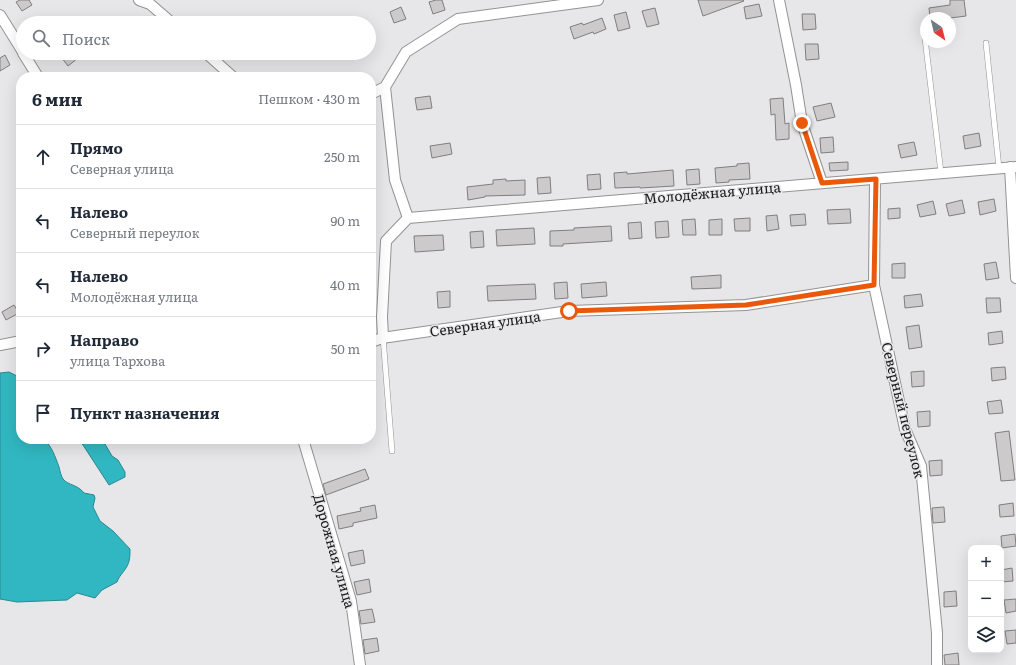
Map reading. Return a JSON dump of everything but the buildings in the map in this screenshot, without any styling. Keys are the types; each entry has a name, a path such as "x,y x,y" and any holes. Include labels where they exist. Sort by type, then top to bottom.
{"street":[{"path":"139,0 150,4 164,16"},
{"path":"376,340 384,337 382,317 386,241 408,218 395,180 385,88 406,52 458,20 598,0"},
{"path":"779,0 802,123 822,183"},
{"path":"0,15 16,41"},
{"path":"27,60 35,72"},
{"path":"214,60 227,72"},
{"path":"376,92 385,88"},
{"path":"1013,167 1016,278"},
{"name":"Молодёжная улица","path":"408,218 1013,167"},
{"name":"Северный переулок","path":"876,179 874,285 906,428 921,466 938,633 937,665"},
{"name":"Северная улица","path":"384,337 569,311 746,305 874,285"},
{"path":"0,344 16,342"},
{"name":"Дорожная улица","path":"304,444 351,601 360,665"}],"lane":[{"path":"986,44 999,168"},
{"path":"926,48 941,173"},
{"path":"384,337 392,451"}],"water":[{"path":"9,372 16,376 16,444 48,444 58,463 63,479 79,488 84,493 94,495 95,498 93,507 100,521 113,531 130,549 128,563 117,582 102,590 95,598 77,593 67,600 17,602 0,599 0,373"},
{"path":"82,444 105,444 112,456 118,460 125,472 125,477 109,485"}],"route":[{"path":"569,311 746,305 874,285 876,179 822,183 802,123"}]}
